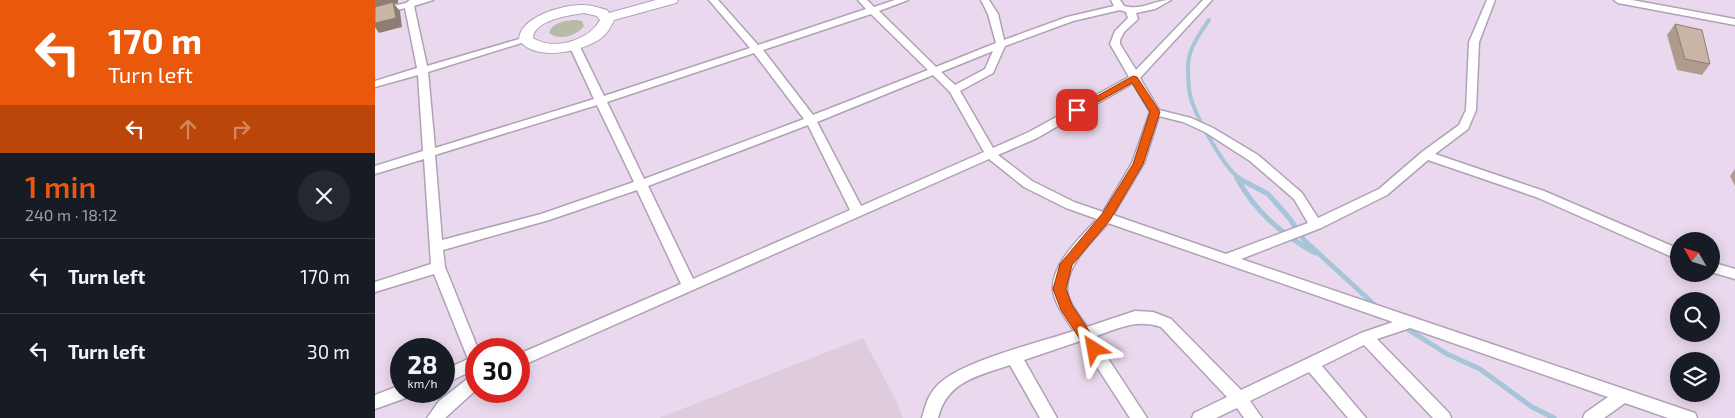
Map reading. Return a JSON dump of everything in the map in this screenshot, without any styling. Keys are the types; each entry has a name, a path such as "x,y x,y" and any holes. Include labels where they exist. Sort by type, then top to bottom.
{"street":[{"path":"375,13 412,2 429,0"},
{"path":"605,18 671,0"},
{"path":"713,0 756,48 811,121 858,213"},
{"path":"862,0 954,90 991,155 1028,184 1070,205 1689,418"},
{"path":"375,170 428,152 601,100 871,9 904,0"},
{"path":"954,90 989,71 1001,45 993,14 985,0"},
{"path":"435,247 544,217 641,183 811,121 1070,19 1122,6 1143,10 1167,0"},
{"path":"530,356 1033,135 1133,78 1208,0"},
{"path":"1226,259 1316,225 1383,192 1426,155 1464,127 1471,110 1474,42 1491,0"},
{"path":"1618,0 1645,2 1735,22"},
{"path":"412,2 423,71 438,267 467,338"},
{"path":"557,6 594,10 602,13 607,23 596,35 574,45 561,48 538,48 526,40 526,34 530,28 557,6"},
{"path":"1122,6 1133,20 1114,39 1133,78 1155,112 1187,120 1209,130 1254,158 1298,196 1316,225"},
{"path":"375,84 526,40"},
{"path":"574,45 690,287"},
{"path":"1139,418 1066,307 1060,289 1066,264 1106,217 1138,164 1155,112"},
{"path":"1426,155 1540,194 1670,251"},
{"path":"375,287 438,267"},
{"path":"1720,270 1735,274"},
{"path":"931,418 932,404 936,395 946,384 1014,357 1135,317 1153,318 1166,323 1240,400 1254,418"},
{"path":"1200,418 1240,400 1310,363 1366,338 1409,322"},
{"path":"1366,338 1443,418"},
{"path":"1014,357 1049,418"},
{"path":"1310,363 1358,418"},
{"path":"435,418 445,406 465,390"},
{"path":"375,402 390,396"},
{"path":"1591,418 1622,396"}],"shaded area":[{"path":"863,338 896,400 903,418 659,418"}],"green space":[{"path":"577,20 582,21 584,26 572,35 558,37 549,33 553,26 557,24"}],"building":[{"path":"393,2 396,18 375,23 375,7"},
{"path":"1675,24 1702,30 1710,64 1685,59"}],"waterway":[{"path":"1209,20 1190,52 1188,64 1190,95 1197,115 1211,141 1234,174 1241,179"},
{"path":"1237,178 1252,201 1270,221 1291,238 1315,253"},
{"path":"1238,178 1268,194 1290,219 1304,240 1377,307"},
{"path":"1404,327 1447,354 1480,369 1532,407 1554,418"}],"route":[{"path":"1077,110 1133,78 1155,112 1138,164 1106,217 1066,264 1060,289 1066,307 1094,349"}]}
